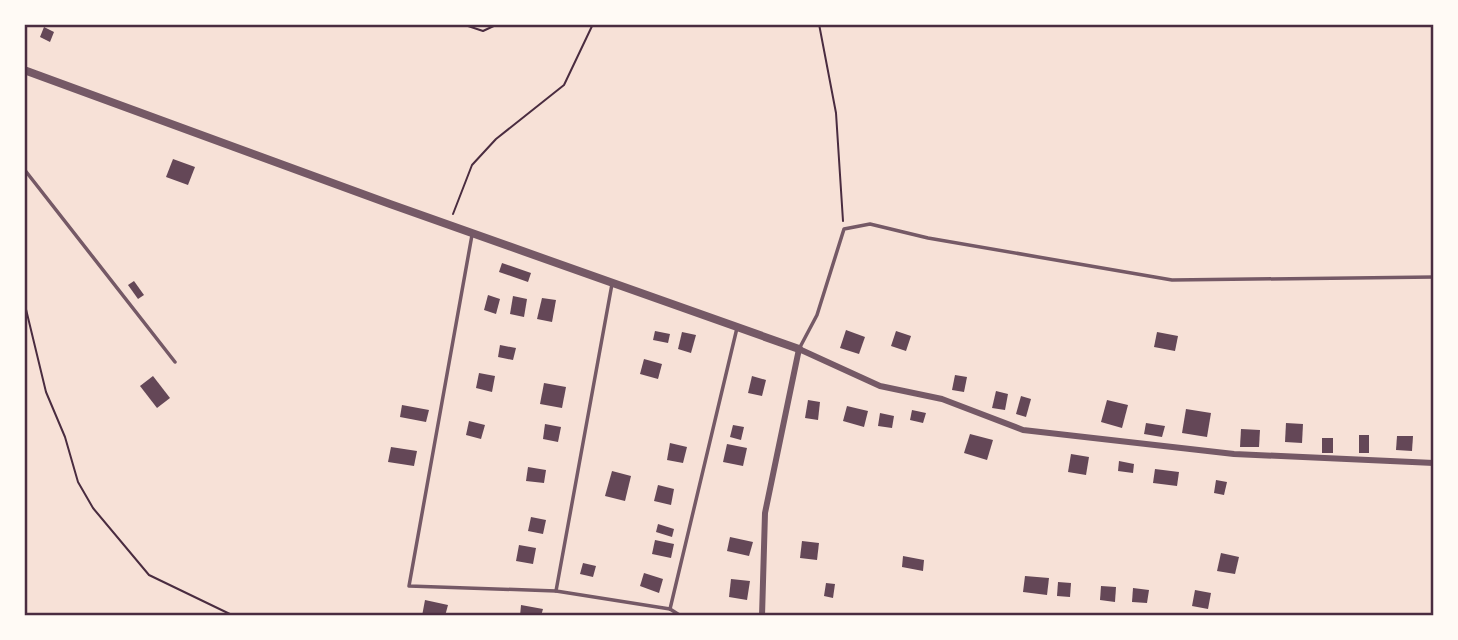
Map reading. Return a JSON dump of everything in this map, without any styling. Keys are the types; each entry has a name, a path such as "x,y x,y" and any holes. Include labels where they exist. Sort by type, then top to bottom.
{"street":[{"path":"24,70 799,349 880,386 942,399 1023,430 1234,454 1433,463"},
{"path":"762,615 765,513 799,349"}],"lane":[{"path":"24,169 175,362"},
{"path":"799,349 817,315 844,229 870,224 928,238 1172,280 1433,277"},
{"path":"472,233 409,586 556,591 670,609 681,615"},
{"path":"556,591 612,283"},
{"path":"670,609 737,327"}],"path":[{"path":"462,24 483,31 498,24"},
{"path":"449,225 472,165 496,139 564,85 593,24"},
{"path":"819,24 836,113 844,229"},
{"path":"24,300 46,392 65,437 78,482 93,508 149,575 234,615"}],"building":[{"path":"44,27 54,32 50,42 40,37"},
{"path":"173,159 195,167 188,185 166,177"},
{"path":"502,263 531,273 528,282 499,272"},
{"path":"134,281 144,295 138,299 128,285"},
{"path":"488,295 500,299 496,314 484,310"},
{"path":"513,296 527,299 524,317 510,314"},
{"path":"542,298 556,300 552,322 537,319"},
{"path":"846,330 865,337 859,354 840,348"},
{"path":"655,331 670,334 668,343 653,340"},
{"path":"896,331 911,336 906,351 891,346"},
{"path":"682,332 696,335 691,353 678,349"},
{"path":"1157,332 1178,336 1175,351 1154,347"},
{"path":"500,345 516,348 513,360 498,357"},
{"path":"644,359 662,364 658,379 640,374"},
{"path":"479,373 495,376 492,392 476,388"},
{"path":"955,375 967,377 964,392 952,390"},
{"path":"153,376 170,398 157,408 140,386"},
{"path":"752,376 766,380 762,396 748,393"},
{"path":"544,383 566,387 562,408 540,404"},
{"path":"996,391 1008,394 1005,410 992,408"},
{"path":"1021,396 1031,399 1026,417 1016,414"},
{"path":"808,400 820,402 818,420 805,418"},
{"path":"1107,400 1128,405 1122,428 1101,422"},
{"path":"402,405 429,410 426,422 400,417"},
{"path":"847,406 868,411 864,427 843,421"},
{"path":"1186,409 1211,413 1207,437 1182,433"},
{"path":"912,410 926,413 923,423 910,420"},
{"path":"880,413 894,416 892,428 878,426"},
{"path":"469,421 485,425 481,439 466,435"},
{"path":"1146,423 1165,426 1162,437 1144,434"},
{"path":"1286,423 1303,424 1302,443 1285,442"},
{"path":"545,424 561,427 558,442 543,439"},
{"path":"733,425 744,427 741,440 730,437"},
{"path":"1241,429 1260,430 1259,447 1240,447"},
{"path":"970,434 993,440 987,460 964,453"},
{"path":"1359,435 1369,435 1369,453 1359,453"},
{"path":"1397,436 1413,436 1412,451 1396,450"},
{"path":"1322,438 1333,438 1333,453 1322,453"},
{"path":"670,443 687,447 683,463 667,460"},
{"path":"727,444 747,448 743,466 723,462"},
{"path":"391,447 417,451 414,466 388,462"},
{"path":"1071,454 1089,457 1086,475 1068,472"},
{"path":"1119,461 1134,464 1133,473 1118,471"},
{"path":"528,467 546,470 544,483 526,481"},
{"path":"1155,469 1179,472 1177,486 1153,483"},
{"path":"612,471 631,476 625,501 605,496"},
{"path":"1216,480 1227,482 1224,495 1214,493"},
{"path":"658,485 674,489 671,505 654,501"},
{"path":"531,517 546,520 543,534 528,531"},
{"path":"658,524 674,529 672,537 656,532"},
{"path":"730,537 753,542 749,556 727,551"},
{"path":"655,540 674,544 671,558 652,554"},
{"path":"802,541 819,543 817,560 800,558"},
{"path":"519,545 536,548 533,564 516,561"},
{"path":"1221,553 1239,557 1235,574 1217,571"},
{"path":"903,556 924,560 923,571 902,567"},
{"path":"583,563 596,566 593,577 580,574"},
{"path":"644,573 663,579 659,593 640,586"},
{"path":"1025,576 1049,578 1047,595 1023,592"},
{"path":"731,579 750,581 747,600 729,597"},
{"path":"1058,582 1071,583 1070,597 1057,596"},
{"path":"826,583 835,584 833,598 824,596"},
{"path":"1101,586 1116,587 1115,602 1100,600"},
{"path":"1133,588 1149,590 1147,603 1132,602"},
{"path":"1195,590 1211,593 1208,609 1192,606"},
{"path":"425,600 448,605 445,616 422,616"},
{"path":"521,605 543,609 541,616 520,616"}]}
